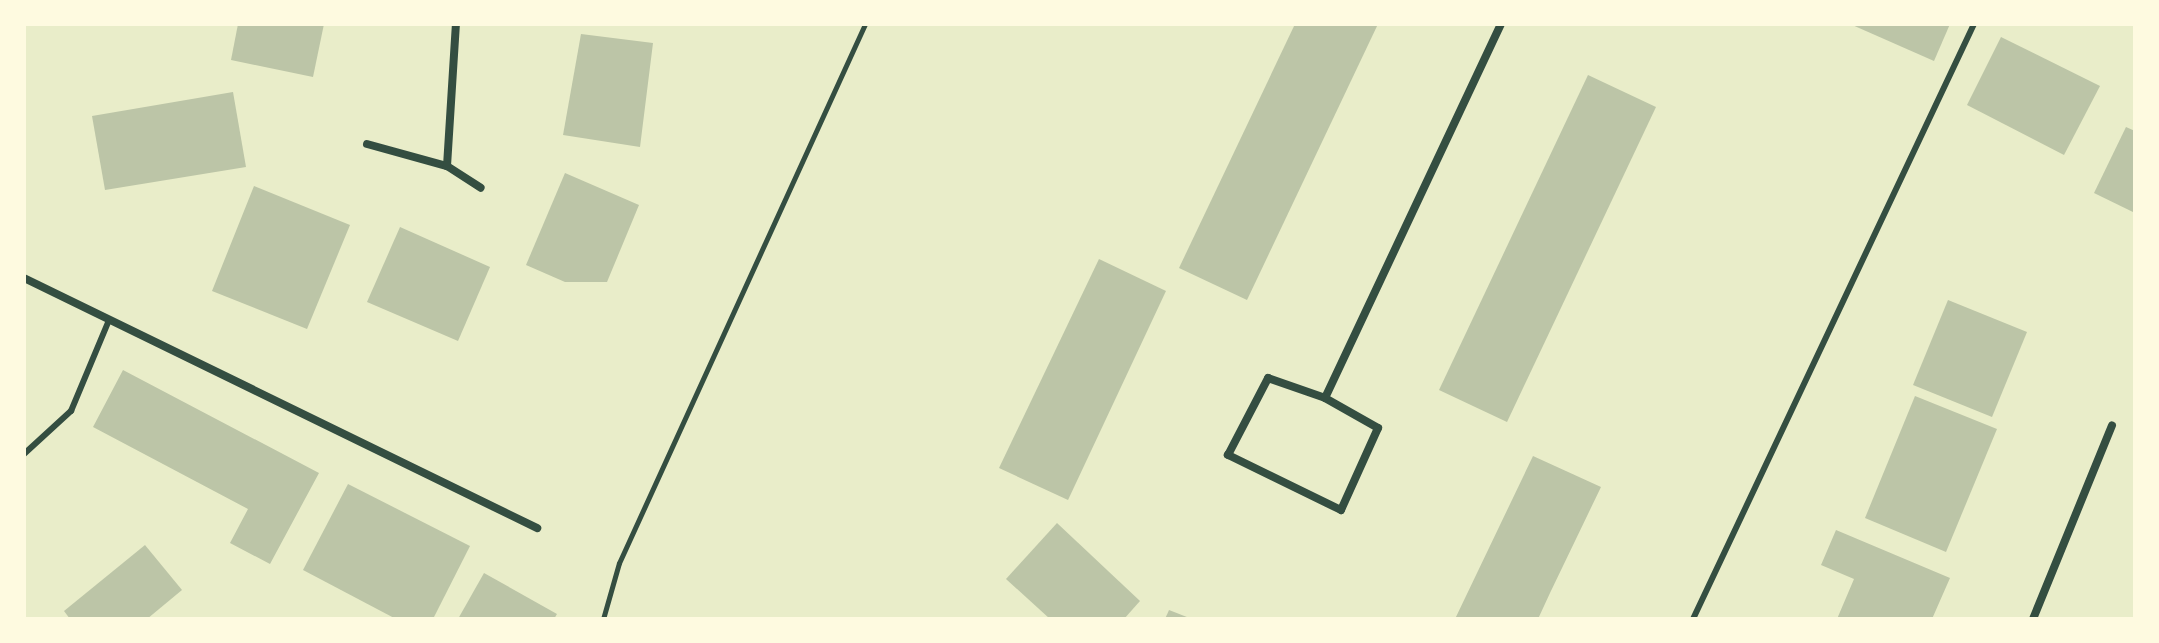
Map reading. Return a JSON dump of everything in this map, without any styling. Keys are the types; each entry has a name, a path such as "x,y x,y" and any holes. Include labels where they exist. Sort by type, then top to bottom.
{"street":[{"path":"447,166 456,24"},
{"path":"1325,398 1501,24"},
{"path":"367,144 447,166 481,188"},
{"path":"24,278 537,528"},
{"path":"1268,378 1325,398 1378,428 1341,510 1228,455 1268,378"},
{"path":"2033,619 2112,425"}],"lane":[{"path":"1693,619 1974,24"},
{"path":"24,454 71,411 109,320"}],"path":[{"path":"603,619 619,563 865,24"}],"building":[{"path":"238,24 324,24 313,77 231,60"},
{"path":"1295,24 1378,24 1247,300 1179,268"},
{"path":"1850,24 1950,24 1934,61"},
{"path":"581,34 653,43 640,147 563,135"},
{"path":"2001,37 2100,86 2064,155 1967,105"},
{"path":"1588,75 1656,107 1507,422 1439,390"},
{"path":"233,92 246,167 105,190 92,116"},
{"path":"2126,127 2135,131 2135,213 2094,193"},
{"path":"565,173 639,205 607,282 565,282 526,265"},
{"path":"254,186 350,225 307,329 212,291"},
{"path":"400,227 490,267 458,341 367,302"},
{"path":"1099,259 1166,291 1068,500 999,468"},
{"path":"1948,300 2027,332 1992,417 1913,385"},
{"path":"123,370 319,473 270,564 230,543 248,509 93,427"},
{"path":"1915,396 1997,429 1946,552 1865,518"},
{"path":"1533,456 1601,487 1538,619 1455,619"},
{"path":"348,484 470,546 433,619 396,619 303,570"},
{"path":"1057,523 1140,601 1124,619 1050,619 1006,579"},
{"path":"1836,530 1950,578 1932,619 1837,619 1854,579 1821,565"},
{"path":"145,545 182,590 147,619 70,619 64,611"},
{"path":"484,573 557,614 554,619 458,619"},
{"path":"1169,610 1192,619 1165,619"}]}
